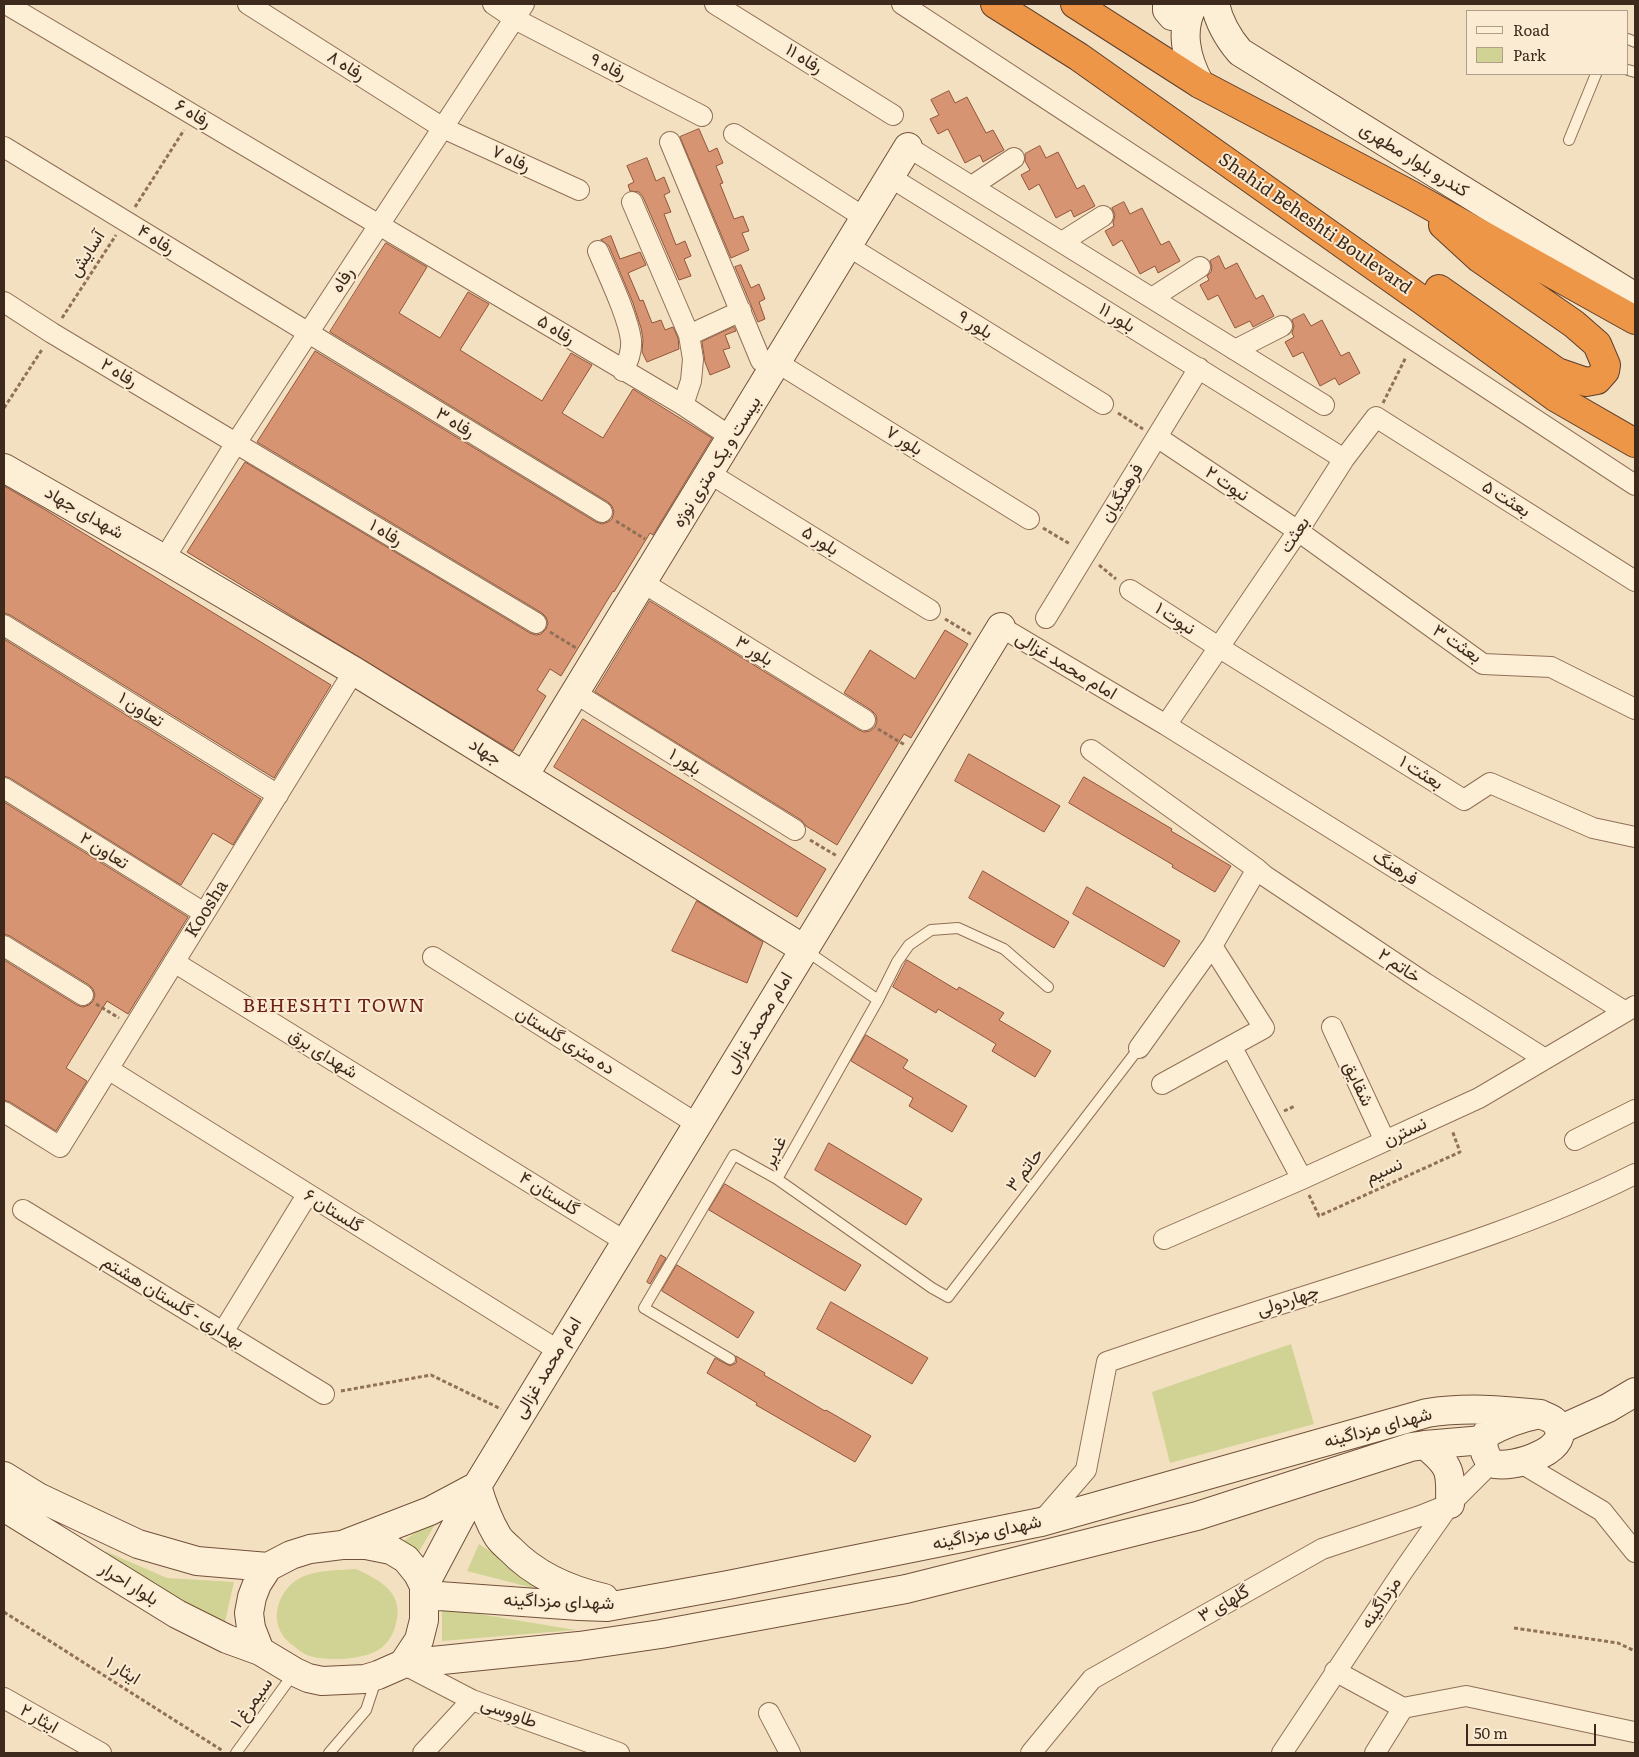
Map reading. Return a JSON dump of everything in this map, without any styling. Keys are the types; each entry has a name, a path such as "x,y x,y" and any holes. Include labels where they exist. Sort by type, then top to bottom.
{"highway":[{"name":"Shahid Beheshti Boulevard","path":"995,4 1079,57 1555,397 1635,443"},
{"path":"1075,4 1200,84 1411,195 1635,320"},
{"path":"1384,274 1437,288 1557,372 1586,382 1597,380 1605,370 1606,366 1598,344 1574,324 1479,258 1411,195"}],"street":[{"name":"رفاه ۶","path":"6,4 379,225"},
{"name":"رفاه ۸","path":"248,4 443,128"},
{"name":"رفاه ۹","path":"493,4 519,11 702,116"},
{"name":"رفاه ۱۱","path":"715,4 893,115"},
{"path":"902,4 1635,485"},
{"name":"کندرو بلوار مطهری","path":"1215,4 1230,41 1240,52 1635,297"},
{"path":"1183,6 1190,66 1200,84"},
{"name":"رفاه","path":"164,559 236,443 519,11"},
{"name":"رفاه ۷","path":"443,128 579,190"},
{"path":"734,134 864,218"},
{"path":"670,142 740,311 769,362"},
{"name":"رفاه ۴","path":"4,147 308,333"},
{"path":"908,147 1324,405"},
{"name":"بیست و یک متری نوژه","path":"524,776 731,437 769,362 848,246 908,147"},
{"path":"972,186 1014,158"},
{"name":"بلور ۱۱","path":"890,177 1344,458"},
{"path":"632,202 689,335 693,359 691,381 682,405"},
{"path":"1062,242 1103,216"},
{"name":"رفاه ۵","path":"379,225 682,405 731,437"},
{"name":"بلور ۹","path":"848,246 1103,404"},
{"path":"598,251 631,340 630,358 623,370"},
{"path":"1152,298 1200,267"},
{"name":"رفاه ۲","path":"4,302 52,333 236,443"},
{"path":"689,335 740,311"},
{"path":"1235,350 1282,326"},
{"name":"رفاه ۳","path":"308,333 602,512"},
{"name":"بلور ۷","path":"769,362 1030,519"},
{"name":"فرهنگیان","path":"1046,618 1199,368"},
{"name":"بعثت","path":"1166,726 1298,531 1344,458 1376,417"},
{"name":"بعثت ۵","path":"1376,417 1635,580"},
{"name":"نبوت ۲","path":"1157,438 1298,531"},
{"name":"رفاه ۱","path":"236,443 536,623"},
{"name":"شهدای جهاد","path":"4,468 164,559"},
{"name":"بلور ۵","path":"709,473 930,610"},
{"name":"بعثت ۳","path":"1298,531 1482,664 1551,667 1635,709"},
{"name":"جهاد","path":"164,559 354,671 804,949"},
{"name":"بلور ۳","path":"642,582 865,720"},
{"name":"نبوت ۱","path":"1130,590 1220,648"},
{"name":"تعاون ۱","path":"4,625 278,795"},
{"name":"امام محمد غزالی","path":"425,1590 477,1486 518,1417 995,637 1166,726"},
{"name":"بعثت ۱","path":"1220,648 1464,800 1490,783 1594,828 1635,836"},
{"name":"Koosha","path":"4,1112 60,1147 354,671"},
{"name":"بلور ۱","path":"574,694 795,830"},
{"name":"فرهنگ","path":"1166,726 1630,1008"},
{"name":"خاتم ۲","path":"1091,750 1257,868 1265,876 1425,983 1545,1059"},
{"name":"تعاون ۲","path":"4,788 204,913"},
{"path":"1139,1048 1212,946 1257,868"},
{"path":"4,946 83,995"},
{"path":"1162,1084 1264,1028 1212,946"},
{"name":"ده متری گلستان","path":"433,958 697,1124"},
{"name":"شهدای برق","path":"174,962 472,1146"},
{"name":"نسترن","path":"1164,1239 1302,1179 1479,1098 1630,1008"},
{"name":"شقایق","path":"1332,1027 1385,1141"},
{"path":"1231,1046 1302,1179"},
{"name":"گلستان ۶","path":"108,1069 559,1351"},
{"path":"1576,1140 1635,1110"},
{"name":"گلستان ۴","path":"472,1146 626,1242"},
{"name":"چهاردولی","path":"1041,1522 1086,1470 1107,1362 1436,1254 1590,1196 1635,1174"},
{"path":"223,1332 307,1195"},
{"name":"بهداری - گلستان هشتم","path":"23,1210 324,1394"},
{"path":"1487,1451 1486,1434 1503,1424 1524,1417 1550,1422 1608,1408 1635,1392"},
{"name":"شهدای مزداگینه","path":"425,1590 579,1606 607,1607 728,1585 1041,1522 1427,1413 1453,1409 1491,1410 1550,1422"},
{"path":"1521,1463 1555,1446 1559,1437 1550,1422"},
{"path":"1425,1444 1441,1458 1449,1473 1450,1504"},
{"name":"شهدای مزداگینه","path":"403,1664 579,1646 661,1634 906,1589 1197,1516 1425,1444 1487,1451 1506,1466 1521,1463"},
{"name":"مزداگینه","path":"1282,1753 1402,1571 1487,1451"},
{"path":"1521,1463 1602,1511 1635,1552"},
{"name":"بلوار احرار","path":"4,1476 38,1497 138,1544 197,1562 268,1567"},
{"path":"342,1545 430,1511 477,1486 484,1510 498,1537 518,1558 537,1573 588,1595 624,1603"},
{"name":"گلهای ۳","path":"1030,1753 1092,1679 1322,1548 1420,1516 1450,1504"},
{"name":"بلوار احرار","path":"4,1507 177,1614 227,1639 260,1651"},
{"path":"342,1545 366,1545 391,1550 406,1559 418,1574 425,1590 424,1620 419,1640 403,1664 378,1675 348,1681 322,1681 308,1678 295,1672 260,1651 251,1628 249,1613 257,1584 268,1567 291,1555 310,1549 342,1545"},
{"name":"طاووسی","path":"403,1664 472,1700 619,1753"},
{"path":"1335,1671 1403,1708 1466,1696 1634,1732"},
{"name":"ایثار ۲","path":"4,1698 101,1753"},
{"path":"422,1753 472,1700"},
{"path":"1375,1753 1403,1708"},
{"path":"769,1713 790,1753"}],"lane":[{"path":"1569,140 1596,75"},
{"name":"غدیر","path":"932,1288 777,1179 878,1000 897,962 909,945 931,930 958,928 1004,949 1048,987"},
{"path":"804,949 878,1000"},
{"name":"حاتم ۳","path":"932,1288 948,1297 1139,1048"},
{"path":"730,1359 644,1308 734,1155 777,1179"},
{"name":"سیمرغ ۱","path":"236,1753 295,1672"},
{"path":"329,1753 366,1710 378,1675"}],"path":[{"name":"آسایش","path":"4,408 194,115"},
{"path":"1376,417 1414,340"},
{"path":"1103,404 1157,438"},
{"path":"602,512 662,550"},
{"path":"930,610 995,637"},
{"path":"536,623 595,660"},
{"path":"865,720 922,756"},
{"path":"795,830 854,867"},
{"path":"83,995 134,1027"},
{"name":"نسیم","path":"1302,1179 1319,1216 1460,1152 1445,1113"},
{"path":"324,1394 431,1375 518,1417"},
{"name":"ایثار ۱","path":"4,1612 227,1753"},
{"path":"1514,1628 1618,1643 1635,1650"}],"green space":[{"path":"1291,1344 1314,1424 1170,1463 1152,1392"},
{"path":"440,1516 417,1555 402,1542"},
{"path":"479,1544 552,1593 467,1571"},
{"path":"105,1551 167,1578 234,1582 225,1622 184,1606 127,1571"},
{"path":"356,1569 375,1578 394,1597 398,1616 389,1639 385,1645 373,1653 354,1658 324,1659 303,1653 291,1644 278,1626 278,1605 282,1596 297,1580 307,1575 325,1571"},
{"path":"442,1608 576,1630 442,1641"}],"building":[{"path":"949,91 955,103 967,97 986,133 993,130 1004,150 983,162 980,155 965,163 948,129 938,134 930,119 939,115 931,100"},
{"path":"699,129 709,152 717,148 723,163 716,166 723,183 720,184 734,219 743,216 749,231 742,233 749,250 731,258 680,137"},
{"path":"1040,146 1046,158 1058,152 1077,189 1084,185 1095,206 1074,217 1071,210 1056,218 1039,184 1029,190 1021,175 1030,170 1025,161 1025,154"},
{"path":"647,158 656,181 664,177 670,192 664,195 671,212 664,214 676,245 685,241 691,256 684,259 691,276 679,280 643,197 639,192 630,191 628,185 634,182 627,166"},
{"path":"1124,202 1130,214 1142,208 1161,245 1169,241 1180,261 1158,273 1155,266 1140,274 1122,240 1113,246 1105,231 1114,226 1115,215 1112,208"},
{"path":"611,236 620,259 640,252 646,265 628,273 640,301 643,300 652,323 661,320 665,330 673,327 678,338 679,349 647,362 642,352 643,339 641,328 633,303 609,246 601,240"},
{"path":"386,243 427,267 399,313 440,338 468,292 489,304 460,350 542,401 571,353 592,365 562,413 603,438 633,389 712,438 653,535 650,533 561,676 550,669 537,690 546,696 513,751 187,552 245,462 530,633 541,634 546,629 548,623 542,613 257,442 315,351 596,522 602,524 612,519 614,512 608,502 330,332"},
{"path":"1219,256 1225,269 1237,263 1256,299 1263,295 1274,316 1253,327 1250,321 1235,328 1218,295 1208,300 1200,285 1209,280 1207,276 1211,272 1212,267 1210,261"},
{"path":"741,265 751,288 759,284 765,299 759,302 765,319 758,322 735,267"},
{"path":"1304,314 1311,326 1322,320 1341,356 1349,352 1360,373 1339,385 1335,378 1320,386 1303,352 1293,357 1285,342 1294,337 1292,333 1294,326 1292,320"},
{"path":"734,327 736,331 725,335 730,348 723,350 730,367 710,375 705,362 702,342"},
{"path":"4,486 331,685 274,778 4,613"},
{"path":"650,601 864,732 870,731 875,727 876,715 844,693 870,650 915,679 945,630 968,644 911,738 904,734 837,845 806,826 801,820 595,692"},
{"path":"4,639 261,799 233,845 213,833 181,885 4,776"},
{"path":"583,719 826,869 797,917 554,767"},
{"path":"969,754 1060,806 1044,832 955,781"},
{"path":"1084,777 1231,866 1215,892 1069,803"},
{"path":"4,802 188,917 128,1014 107,1001 66,1068 87,1081 56,1131 4,1100 4,960 77,1005 83,1007 89,1005 95,995 89,985 4,934"},
{"path":"983,871 1069,922 1054,948 969,898"},
{"path":"1087,887 1180,941 1164,967 1073,914"},
{"path":"697,901 763,942 747,983 672,951"},
{"path":"907,960 957,990 959,987 1004,1013 999,1020 1051,1051 1035,1077 992,1051 996,1044 938,1009 936,1013 893,987"},
{"path":"866,1035 908,1060 903,1068 967,1106 952,1132 909,1106 913,1098 851,1061"},
{"path":"829,1143 922,1199 906,1225 815,1170"},
{"path":"725,1184 861,1265 845,1291 709,1210"},
{"path":"661,1255 666,1258 650,1284 647,1282"},
{"path":"677,1265 754,1312 738,1338 662,1291"},
{"path":"831,1302 928,1358 912,1384 817,1329"},
{"path":"736,1356 765,1373 764,1375 871,1436 855,1462 756,1405 757,1403 707,1373 715,1358 730,1366 736,1363"}],"district":[{"name":"BEHESHTI TOWN","path":"334,1006"}]}
